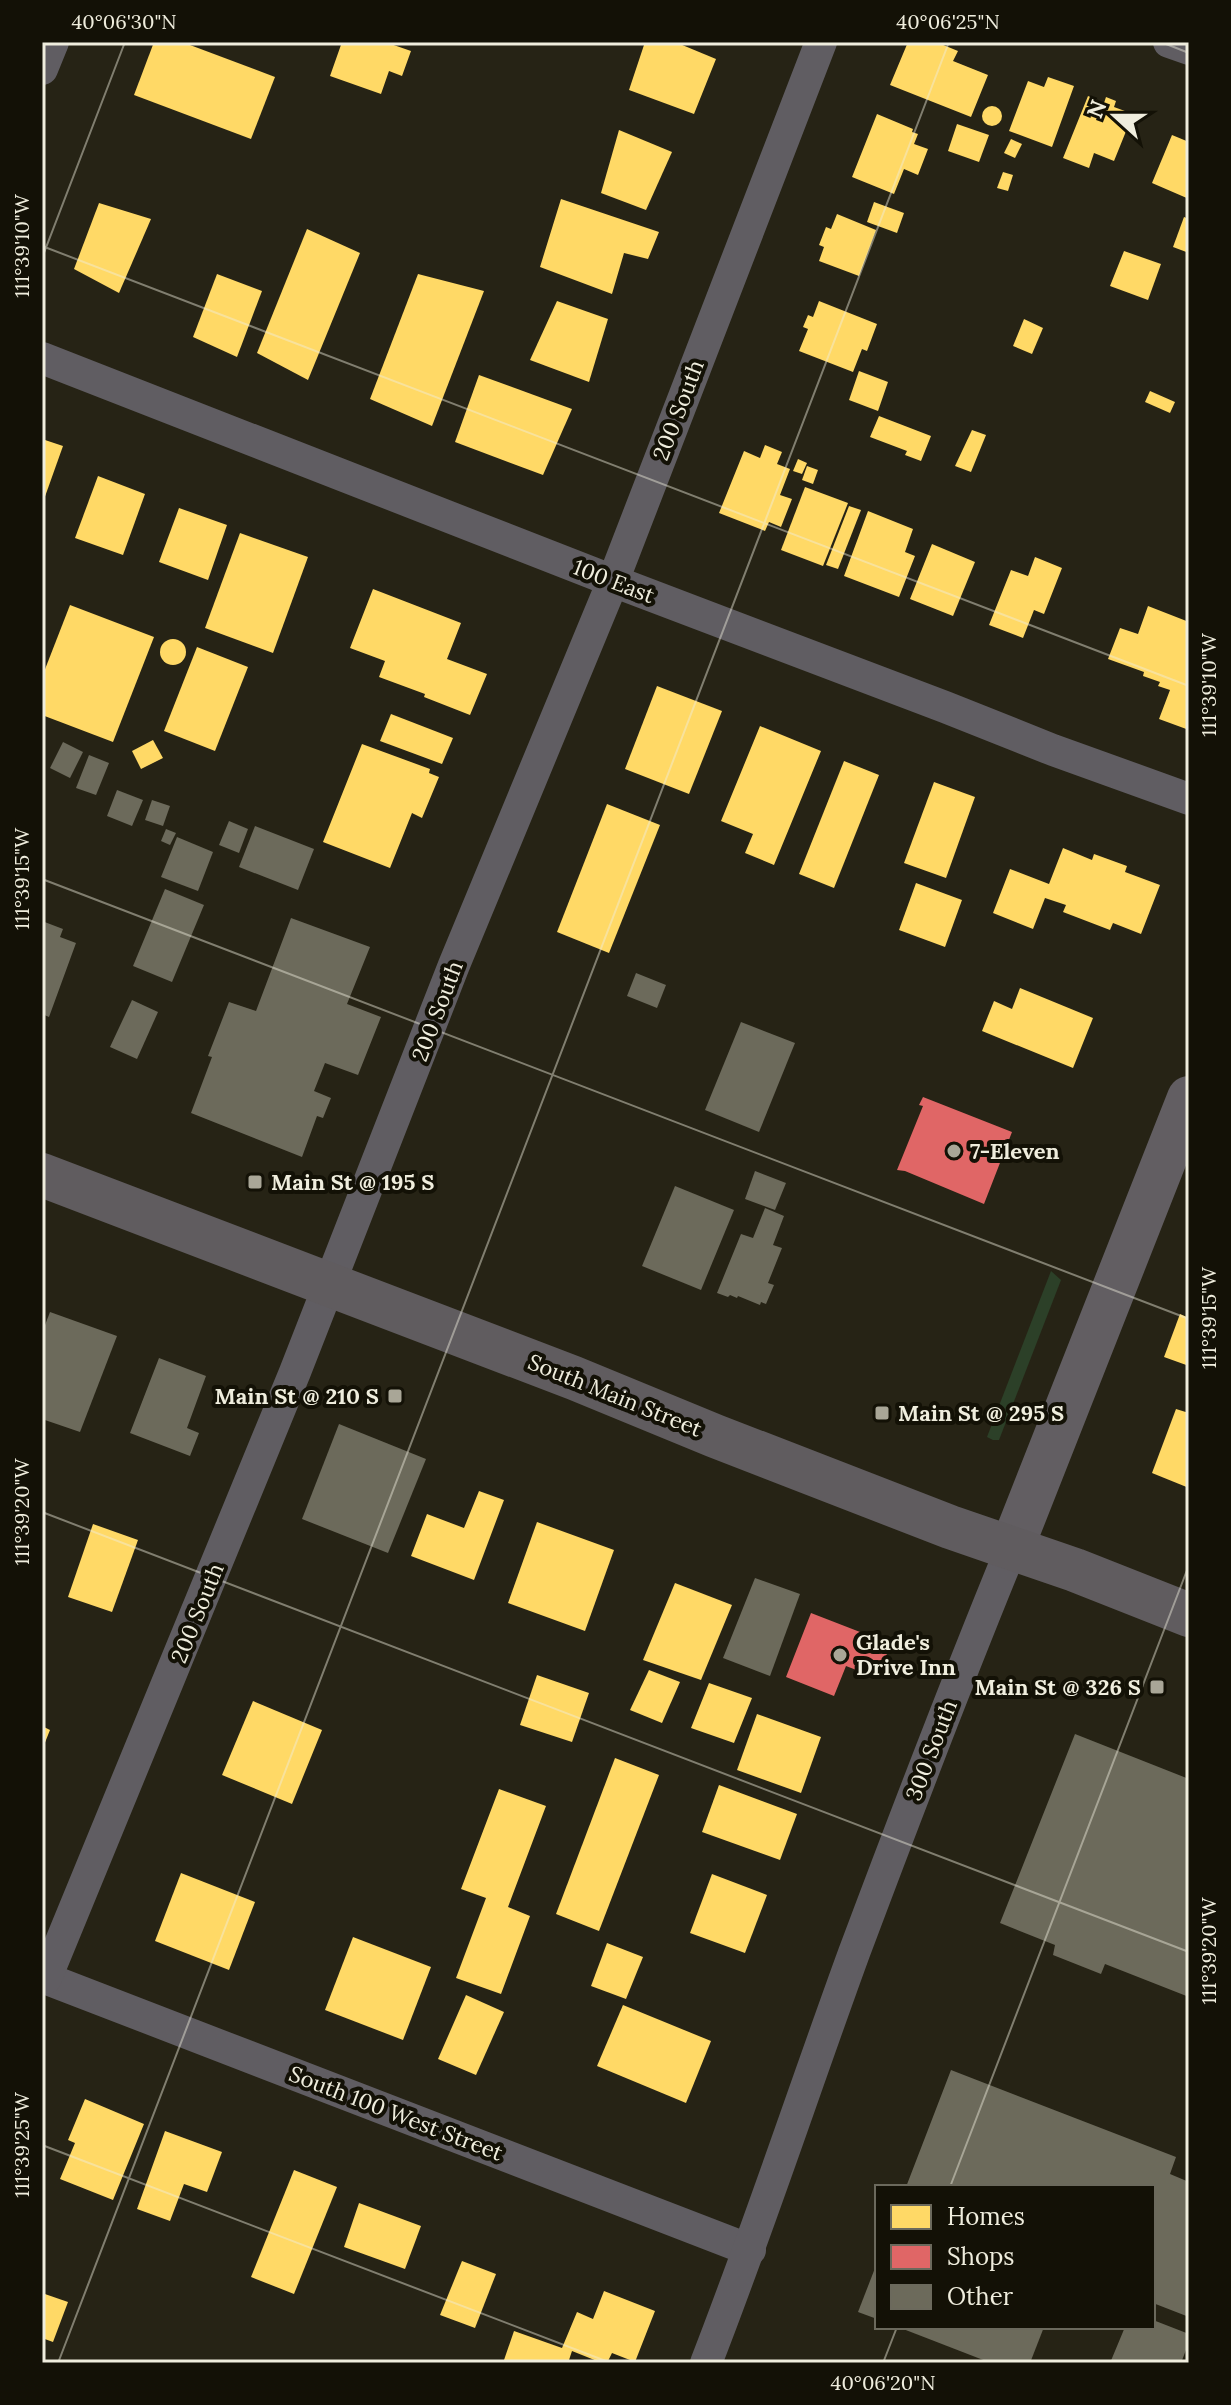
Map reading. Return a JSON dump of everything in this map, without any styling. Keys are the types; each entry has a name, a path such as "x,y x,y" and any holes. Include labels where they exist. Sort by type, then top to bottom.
{"main road":[{"name":"300 South","path":"1012,1547 1189,1098"},
{"name":"South Main Street","path":"42,1175 574,1378 950,1527 1012,1547 1189,1615"}],"street":[{"path":"42,69 53,42"},
{"name":"200 South","path":"44,1978 330,1285 454,965 613,581 821,42"},
{"path":"1169,42 1189,49"},
{"name":"100 East","path":"42,358 613,581 1189,799"},
{"name":"300 South","path":"706,2363 750,2250 853,1956 1012,1547"},
{"name":"South 100 West Street","path":"44,1978 750,2250"}],"green space":[{"path":"1051,1271 1061,1280 999,1440 993,1440 987,1437"}],"building: Homes":[{"path":"154,42 182,42 275,77 251,139 134,95"},
{"path":"342,42 385,42 411,51 402,76 389,71 381,94 330,76"},
{"path":"645,42 675,42 716,59 694,114 629,90"},
{"path":"908,42 936,42 958,51 953,61 988,75 971,117 890,85"},
{"path":"1048,77 1074,86 1052,147 1009,131 1028,81 1044,87"},
{"path":"1088,96 1104,103 1106,97 1116,101 1114,107 1133,114 1114,161 1094,153 1089,168 1063,158"},
{"path":"988,106 996,106 1002,116 996,126 988,126 982,120 982,112"},
{"path":"877,114 913,129 912,132 918,134 914,144 928,149 918,175 904,169 894,194 852,177"},
{"path":"957,124 989,135 979,162 948,151"},
{"path":"619,130 672,152 646,210 601,193"},
{"path":"1172,135 1189,142 1189,199 1152,183"},
{"path":"1011,139 1022,144 1015,158 1004,153"},
{"path":"1003,172 1013,175 1008,191 997,188"},
{"path":"561,199 659,232 648,259 624,253 612,294 540,267"},
{"path":"874,202 904,213 897,233 867,222"},
{"path":"99,203 151,219 119,293 74,269"},
{"path":"837,214 876,230 859,276 819,261 824,247 819,245 826,227 831,229"},
{"path":"1184,217 1189,219 1189,253 1173,247"},
{"path":"307,229 360,253 308,380 257,353"},
{"path":"1124,251 1161,264 1148,300 1110,286"},
{"path":"217,274 262,291 237,357 193,337"},
{"path":"418,274 484,291 432,426 370,399"},
{"path":"557,301 608,319 589,382 530,360"},
{"path":"819,301 877,324 867,351 862,349 853,372 799,351 808,329 803,327 808,315 813,317"},
{"path":"1024,319 1043,328 1032,354 1013,346"},
{"path":"859,371 888,382 878,411 849,400"},
{"path":"479,375 572,409 543,475 455,442"},
{"path":"1150,391 1175,402 1170,413 1145,402"},
{"path":"879,416 931,436 921,461 905,455 907,451 870,437"},
{"path":"972,430 986,435 971,472 955,466"},
{"path":"42,439 63,446 42,505"},
{"path":"765,445 782,452 777,464 790,469 780,495 792,499 781,527 769,522 765,531 719,513 744,451 760,458"},
{"path":"798,459 807,463 802,474 793,471"},
{"path":"807,466 818,470 813,484 802,480"},
{"path":"98,476 145,494 123,555 75,538"},
{"path":"805,487 848,503 823,566 781,550"},
{"path":"849,506 861,510 838,569 826,565"},
{"path":"179,508 227,525 208,580 159,562"},
{"path":"868,511 913,529 905,552 915,556 899,597 844,576"},
{"path":"240,533 308,557 273,653 205,628"},
{"path":"932,544 975,562 953,616 910,599"},
{"path":"1035,557 1062,568 1044,614 1034,610 1023,638 989,625 1011,570 1028,576"},
{"path":"373,589 461,623 447,659 487,674 470,715 379,677 385,661 350,648"},
{"path":"70,605 154,637 113,742 42,715 42,677"},
{"path":"1148,606 1189,622 1189,730 1159,719 1170,690 1158,686 1160,682 1143,676 1144,672 1108,659 1120,628 1138,634"},
{"path":"173,639 182,643 186,652 182,661 173,665 164,661 160,652 164,643"},
{"path":"197,647 248,667 215,751 164,731"},
{"path":"657,686 722,711 689,794 625,769"},
{"path":"391,714 453,738 442,764 380,741"},
{"path":"760,726 821,751 774,865 745,853 753,834 721,821"},
{"path":"153,740 163,758 141,769 132,751"},
{"path":"362,744 430,769 429,773 439,777 422,818 412,813 390,868 323,842"},
{"path":"844,761 879,775 834,888 799,874"},
{"path":"934,782 975,797 946,878 904,863"},
{"path":"607,804 660,825 609,953 557,932"},
{"path":"1063,848 1092,860 1094,854 1127,866 1125,872 1160,885 1141,934 1113,923 1110,930 1063,912 1066,905 1045,898 1033,929 993,913 1010,869 1049,884"},
{"path":"916,883 962,900 945,947 899,930"},
{"path":"1020,988 1093,1018 1073,1068 982,1031 994,1001 1012,1009"},
{"path":"1180,1314 1189,1318 1189,1366 1164,1357"},
{"path":"1176,1409 1189,1413 1189,1488 1152,1473"},
{"path":"479,1491 504,1500 474,1580 411,1556 427,1514 464,1528"},
{"path":"537,1522 614,1550 585,1631 508,1603"},
{"path":"93,1524 138,1540 112,1612 68,1597"},
{"path":"675,1583 732,1605 701,1680 643,1660"},
{"path":"649,1670 680,1682 662,1723 630,1710"},
{"path":"537,1675 589,1693 572,1742 520,1725"},
{"path":"709,1683 752,1698 734,1743 691,1728"},
{"path":"253,1701 322,1730 292,1804 222,1775"},
{"path":"757,1714 821,1737 801,1793 737,1770"},
{"path":"42,1726 50,1730 42,1750"},
{"path":"615,1758 659,1775 599,1931 556,1914"},
{"path":"719,1785 797,1814 780,1860 702,1832"},
{"path":"499,1789 546,1806 508,1907 530,1916 501,1994 456,1978 486,1898 461,1889"},
{"path":"181,1873 255,1902 229,1970 155,1941"},
{"path":"712,1874 767,1895 745,1953 690,1933"},
{"path":"353,1937 431,1967 403,2040 325,2010"},
{"path":"607,1943 643,1957 626,1999 591,1986"},
{"path":"466,1995 504,2012 476,2075 438,2059"},
{"path":"623,2005 711,2041 686,2103 597,2066"},
{"path":"85,2099 144,2124 113,2200 60,2179 75,2143 68,2140"},
{"path":"165,2131 222,2152 207,2192 184,2184 170,2221 137,2209"},
{"path":"294,2170 337,2187 294,2294 251,2277"},
{"path":"359,2203 421,2226 405,2269 344,2247"},
{"path":"462,2261 496,2274 475,2328 440,2315"},
{"path":"604,2291 655,2311 635,2362 612,2353 607,2363 602,2363 572,2351 568,2363 514,2363 504,2360 514,2331 562,2348 577,2312 593,2319"},
{"path":"42,2293 68,2302 53,2342 42,2338"}],"building: Shops":[{"name":"7-Eleven","path":"923,1097 1012,1132 984,1204 897,1170 923,1106 919,1105"},
{"name":"Glade's Drive Inn","path":"811,1613 891,1644 877,1678 846,1666 834,1696 786,1677"}],"building: Other":[{"path":"63,742 83,752 70,778 50,768"},
{"path":"89,755 109,763 96,795 76,788"},
{"path":"117,790 143,800 132,826 107,816"},
{"path":"152,800 170,806 163,826 145,820"},
{"path":"229,821 248,829 239,853 219,845"},
{"path":"255,826 314,849 298,890 239,867"},
{"path":"166,829 176,833 170,845 161,841"},
{"path":"177,837 213,852 198,891 161,877"},
{"path":"165,889 204,905 172,982 133,966"},
{"path":"291,918 370,947 347,1004 381,1017 358,1075 325,1063 314,1091 331,1098 323,1118 317,1116 302,1157 191,1113 229,1002 256,1011"},
{"path":"42,921 63,929 60,937 76,943 49,1017 42,1014"},
{"path":"636,973 666,985 657,1008 627,996"},
{"path":"132,1000 158,1012 137,1059 110,1047"},
{"path":"741,1022 795,1043 759,1132 705,1110"},
{"path":"755,1171 786,1183 775,1210 745,1199"},
{"path":"675,1186 734,1210 701,1290 642,1266"},
{"path":"765,1208 784,1216 773,1245 782,1248 768,1283 774,1285 766,1304 717,1293 741,1234 753,1238"},
{"path":"50,1312 117,1336 80,1432 42,1419 42,1333"},
{"path":"159,1358 206,1376 187,1428 199,1433 190,1456 130,1433"},
{"path":"339,1424 426,1459 388,1553 302,1519"},
{"path":"755,1578 800,1594 770,1676 723,1658"},
{"path":"1075,1734 1189,1779 1189,1997 1105,1964 1101,1974 1053,1955 1055,1945 1000,1923"},
{"path":"951,2070 1176,2157 1170,2174 1189,2182 1189,2317 1155,2304 1155,2185 907,2185"},
{"path":"875,2268 875,2318 858,2312"},
{"path":"1155,2321 1189,2334 1181,2363 1110,2363 1124,2329 1155,2329"},
{"path":"903,2329 1043,2329 1030,2363 991,2363"}],"place":[{"name":"7-Eleven","path":"954,1151"},
{"name":"Main St @ 195 S","path":"255,1182"},
{"name":"Main St @ 210 S","path":"395,1396"},
{"name":"Main St @ 295 S","path":"882,1413"},
{"name":"Glade's Drive Inn","path":"840,1655"},
{"name":"Main St @ 326 S","path":"1157,1687"}]}
